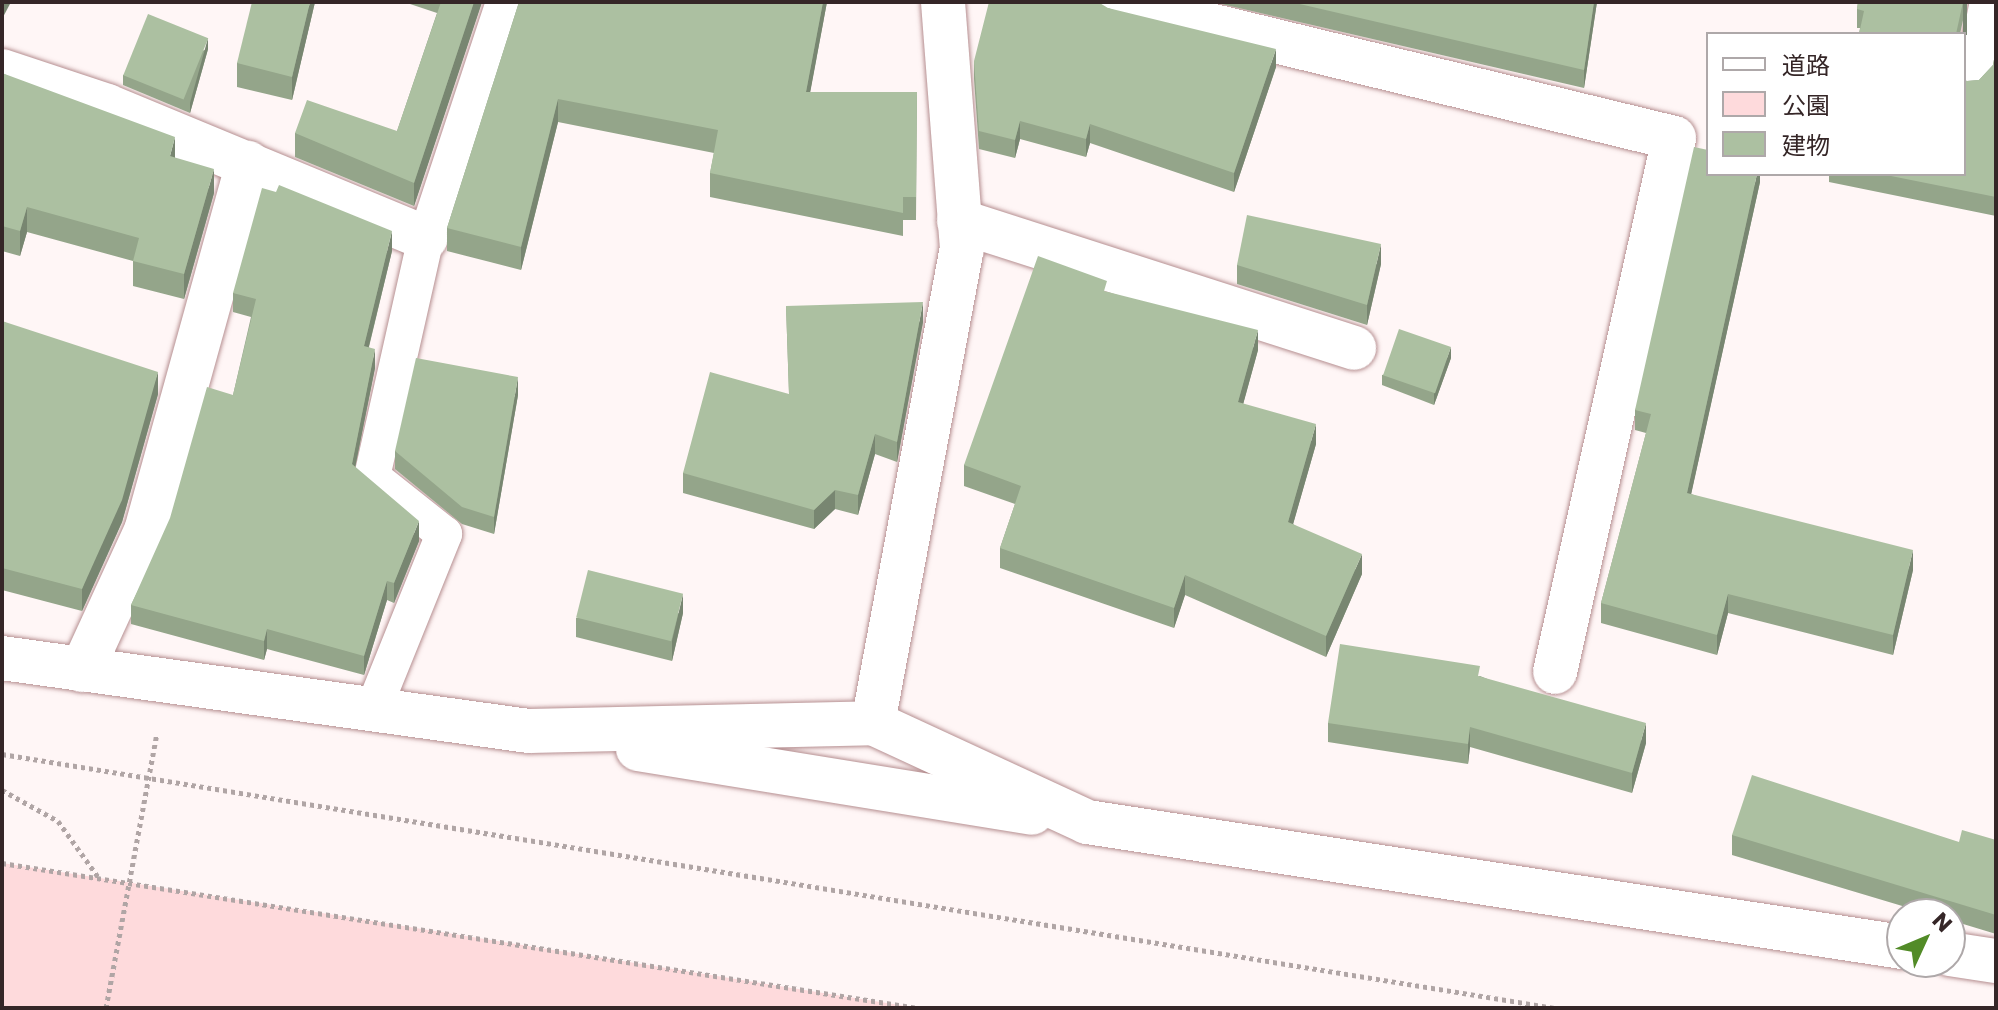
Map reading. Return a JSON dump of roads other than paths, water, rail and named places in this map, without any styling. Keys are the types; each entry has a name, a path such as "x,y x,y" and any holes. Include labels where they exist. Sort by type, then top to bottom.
{"street":[{"path":"873,723 962,249 943,2"},
{"path":"1115,2 1674,138 1555,672"},
{"path":"2,71 107,106 426,238"},
{"path":"82,670 146,531 248,163"},
{"path":"959,221 1354,348"},
{"path":"2,658 529,731 1087,822 1886,945"},
{"path":"529,731 873,723 1087,822"},
{"path":"1966,956 1996,961"}],"lane":[{"path":"373,710 444,534 372,477 426,238 504,2"},
{"path":"1972,79 1988,2"}]}
